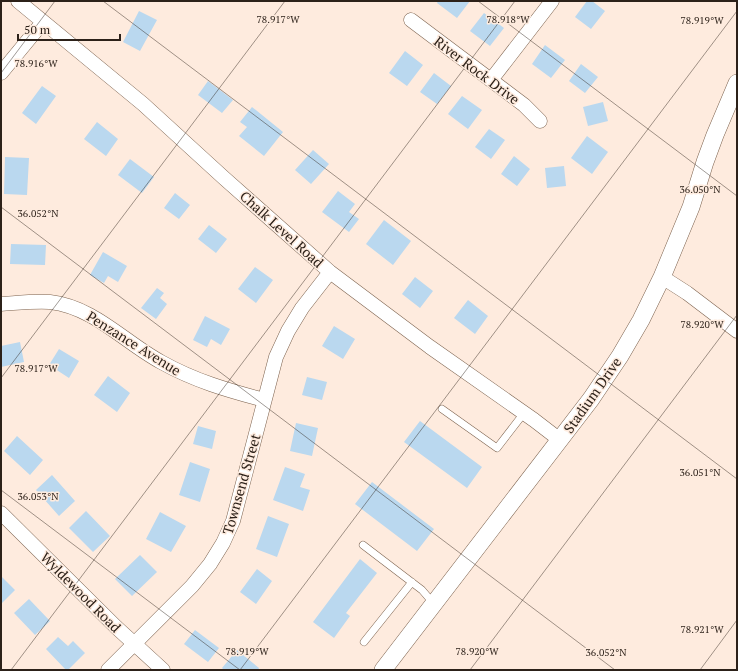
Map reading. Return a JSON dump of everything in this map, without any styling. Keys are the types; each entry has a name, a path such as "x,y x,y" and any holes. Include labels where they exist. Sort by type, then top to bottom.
{"street":[{"name":"Chalk Level Road","path":"18,1 143,104 330,272 430,347 560,440"},
{"path":"491,80 552,1"},
{"name":"River Rock Drive","path":"411,20 524,105 540,121"},
{"path":"1,73 43,22"},
{"name":"Stadium Drive","path":"383,670 591,399 620,356 641,320 662,277 691,207 704,162 737,83"},
{"name":"Townsend Street","path":"108,670 192,586 210,564 224,542 232,521 276,357 288,331 302,308 330,272"},
{"path":"662,277 687,293 737,331"},
{"name":"Penzance Avenue","path":"1,304 35,301 50,302 76,308 101,322 160,362 187,376 218,388 264,400"},
{"name":"Wyldewood Road","path":"1,513 134,644 163,670"}],"lane":[{"path":"442,409 497,448 524,413"},
{"path":"363,545 422,590 434,604"},
{"path":"364,642 412,582"}],"building":[{"path":"438,1 470,1 457,18 437,3"},
{"path":"587,1 592,1 605,11 591,29 575,17"},
{"path":"139,11 157,20 140,51 123,42"},
{"path":"484,13 504,28 490,46 470,31"},
{"path":"545,45 565,60 551,78 532,64"},
{"path":"405,51 423,65 407,86 389,73"},
{"path":"581,64 598,77 585,93 569,81"},
{"path":"434,73 451,86 437,104 420,92"},
{"path":"208,81 233,100 222,113 198,95"},
{"path":"42,86 56,96 36,124 22,113"},
{"path":"462,96 482,110 468,129 448,114"},
{"path":"603,102 608,121 588,126 583,107"},
{"path":"252,107 283,132 264,156 239,136 247,127 240,122"},
{"path":"97,122 118,139 106,156 84,139"},
{"path":"489,129 505,140 491,159 475,147"},
{"path":"587,136 608,152 592,174 571,158"},
{"path":"313,150 329,164 311,184 295,170"},
{"path":"514,156 530,169 517,186 501,174"},
{"path":"5,157 29,158 27,195 4,194"},
{"path":"130,159 154,177 142,193 118,175"},
{"path":"564,166 566,186 547,188 545,168"},
{"path":"338,191 355,204 349,212 359,219 349,232 322,212"},
{"path":"175,193 190,205 179,219 164,208"},
{"path":"384,220 411,241 393,265 366,244"},
{"path":"209,225 227,239 216,253 198,239"},
{"path":"11,244 46,245 45,265 10,264"},
{"path":"103,252 127,266 118,282 108,276 104,283 90,275"},
{"path":"255,267 273,280 256,303 238,289"},
{"path":"415,277 433,291 420,308 402,294"},
{"path":"157,288 164,293 160,298 167,304 156,319 141,308"},
{"path":"468,300 488,316 475,334 454,318"},
{"path":"205,316 230,329 221,345 211,339 207,347 193,340"},
{"path":"334,326 355,339 343,359 322,346"},
{"path":"20,342 24,362 1,367 1,346"},
{"path":"59,349 79,361 69,378 49,365"},
{"path":"108,376 130,393 117,412 94,395"},
{"path":"307,377 327,382 322,400 302,395"},
{"path":"420,421 482,467 467,488 404,442"},
{"path":"296,423 318,428 312,456 290,451"},
{"path":"198,426 216,431 212,449 193,444"},
{"path":"17,436 43,460 30,475 4,451"},
{"path":"190,462 210,469 200,502 179,495"},
{"path":"285,467 305,474 300,487 310,490 303,511 273,500"},
{"path":"52,475 75,501 59,516 36,490"},
{"path":"372,482 434,529 417,551 355,504"},
{"path":"86,511 110,536 93,552 69,528"},
{"path":"160,512 186,526 171,552 146,539"},
{"path":"268,516 289,524 277,557 256,549"},
{"path":"140,555 157,572 132,596 115,579"},
{"path":"360,559 377,573 346,613 350,616 334,638 313,622"},
{"path":"257,569 272,581 256,604 240,592"},
{"path":"1,576 15,590 1,604"},
{"path":"29,599 50,621 35,635 14,613"},
{"path":"195,630 219,648 208,662 184,644"},
{"path":"58,637 68,646 73,641 85,653 68,670 66,670 46,649"},
{"path":"237,650 259,668 258,670 224,670 222,668"}]}
